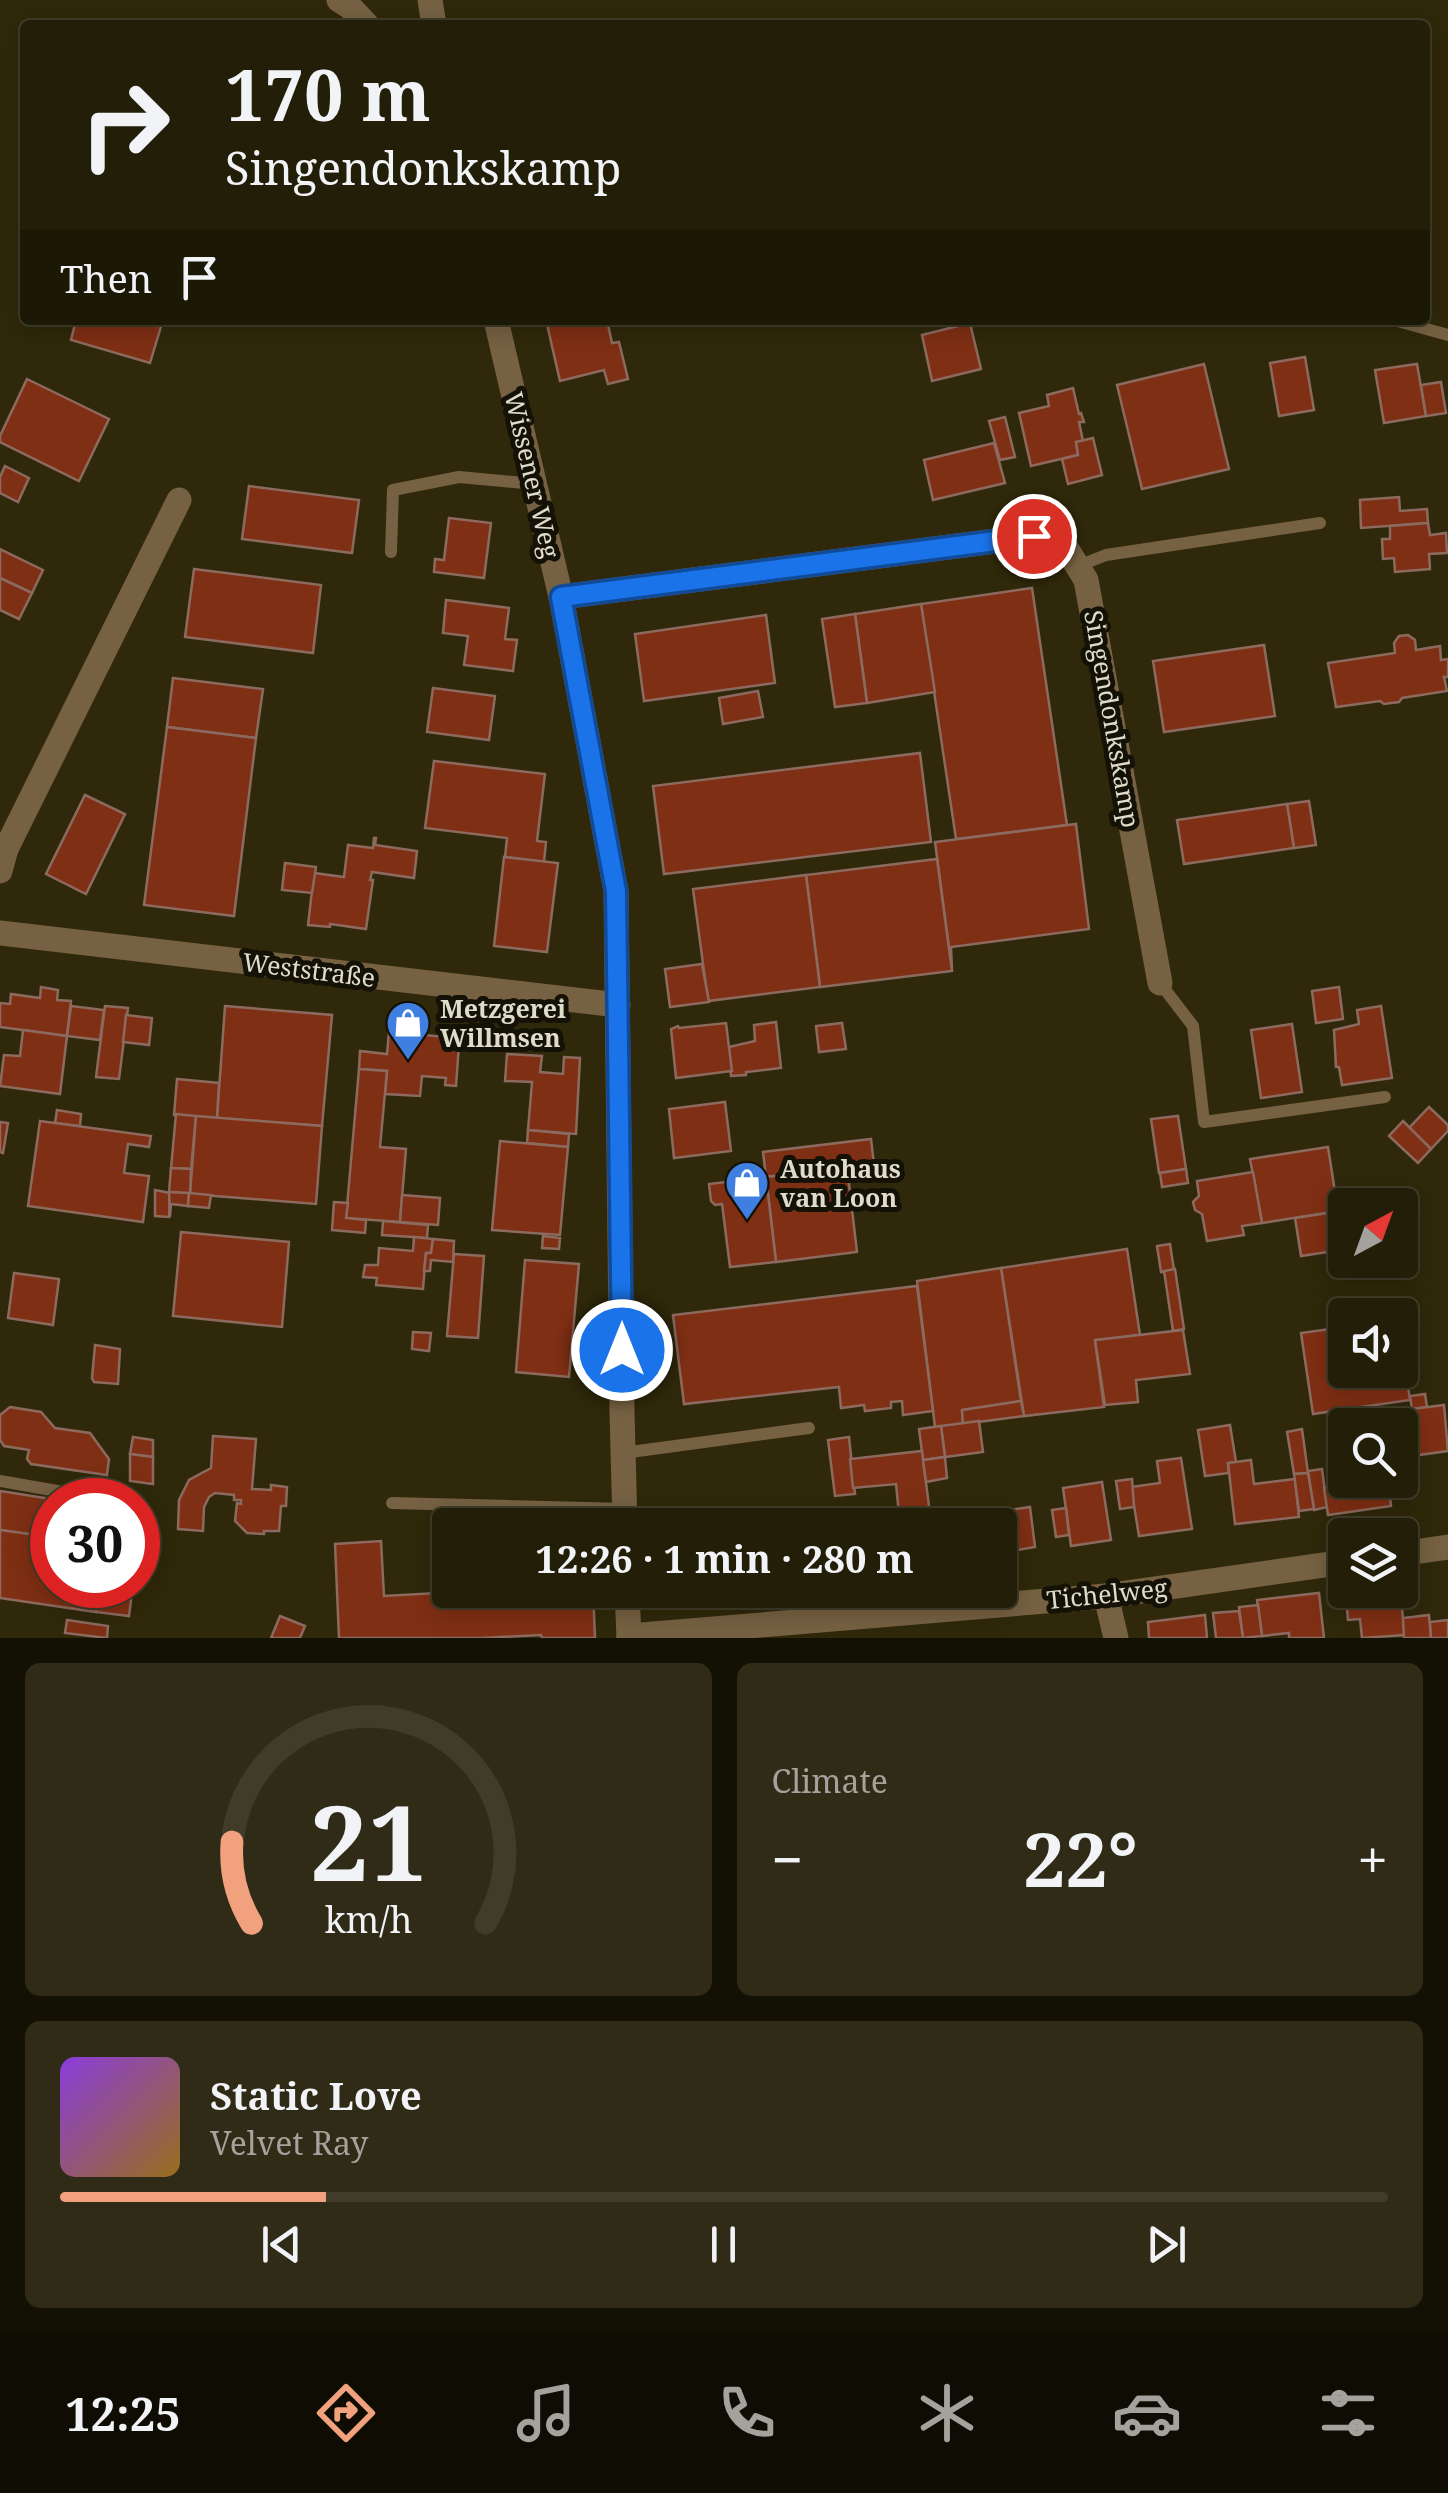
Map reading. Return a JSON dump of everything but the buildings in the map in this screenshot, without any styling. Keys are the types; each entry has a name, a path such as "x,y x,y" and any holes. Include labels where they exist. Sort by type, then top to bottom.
{"street":[{"path":"339,0 362,20"},
{"name":"Wissener Weg","path":"497,325 561,597 616,891 625,1508"},
{"path":"0,871 6,849 179,500"},
{"path":"561,597 1034,536 1068,550 1078,566"},
{"name":"Singendonkskamp","path":"1078,566 1086,580 1160,983"},
{"name":"Weststraße","path":"0,933 618,1005"},
{"path":"1418,1552 1448,1548"},
{"name":"Tichelweg","path":"629,1637 1106,1596 1328,1564"},
{"path":"1106,1596 1116,1638"},
{"path":"628,1608 629,1637"}],"lane":[{"path":"1412,325 1448,335"},
{"path":"391,552 393,490 459,477 534,484"},
{"path":"1078,566 1106,555 1320,523"},
{"path":"1160,983 1193,1026 1204,1122 1385,1097"},
{"path":"623,1454 809,1428"},
{"path":"0,1481 30,1486"},
{"path":"392,1503 475,1508"}],"place":[{"name":"Metzgerei Willmsen","path":"408,1061"},
{"name":"Autohaus van Loon","path":"747,1221"}],"route":[{"path":"622,1350 616,891 561,597 1034,536"}]}
